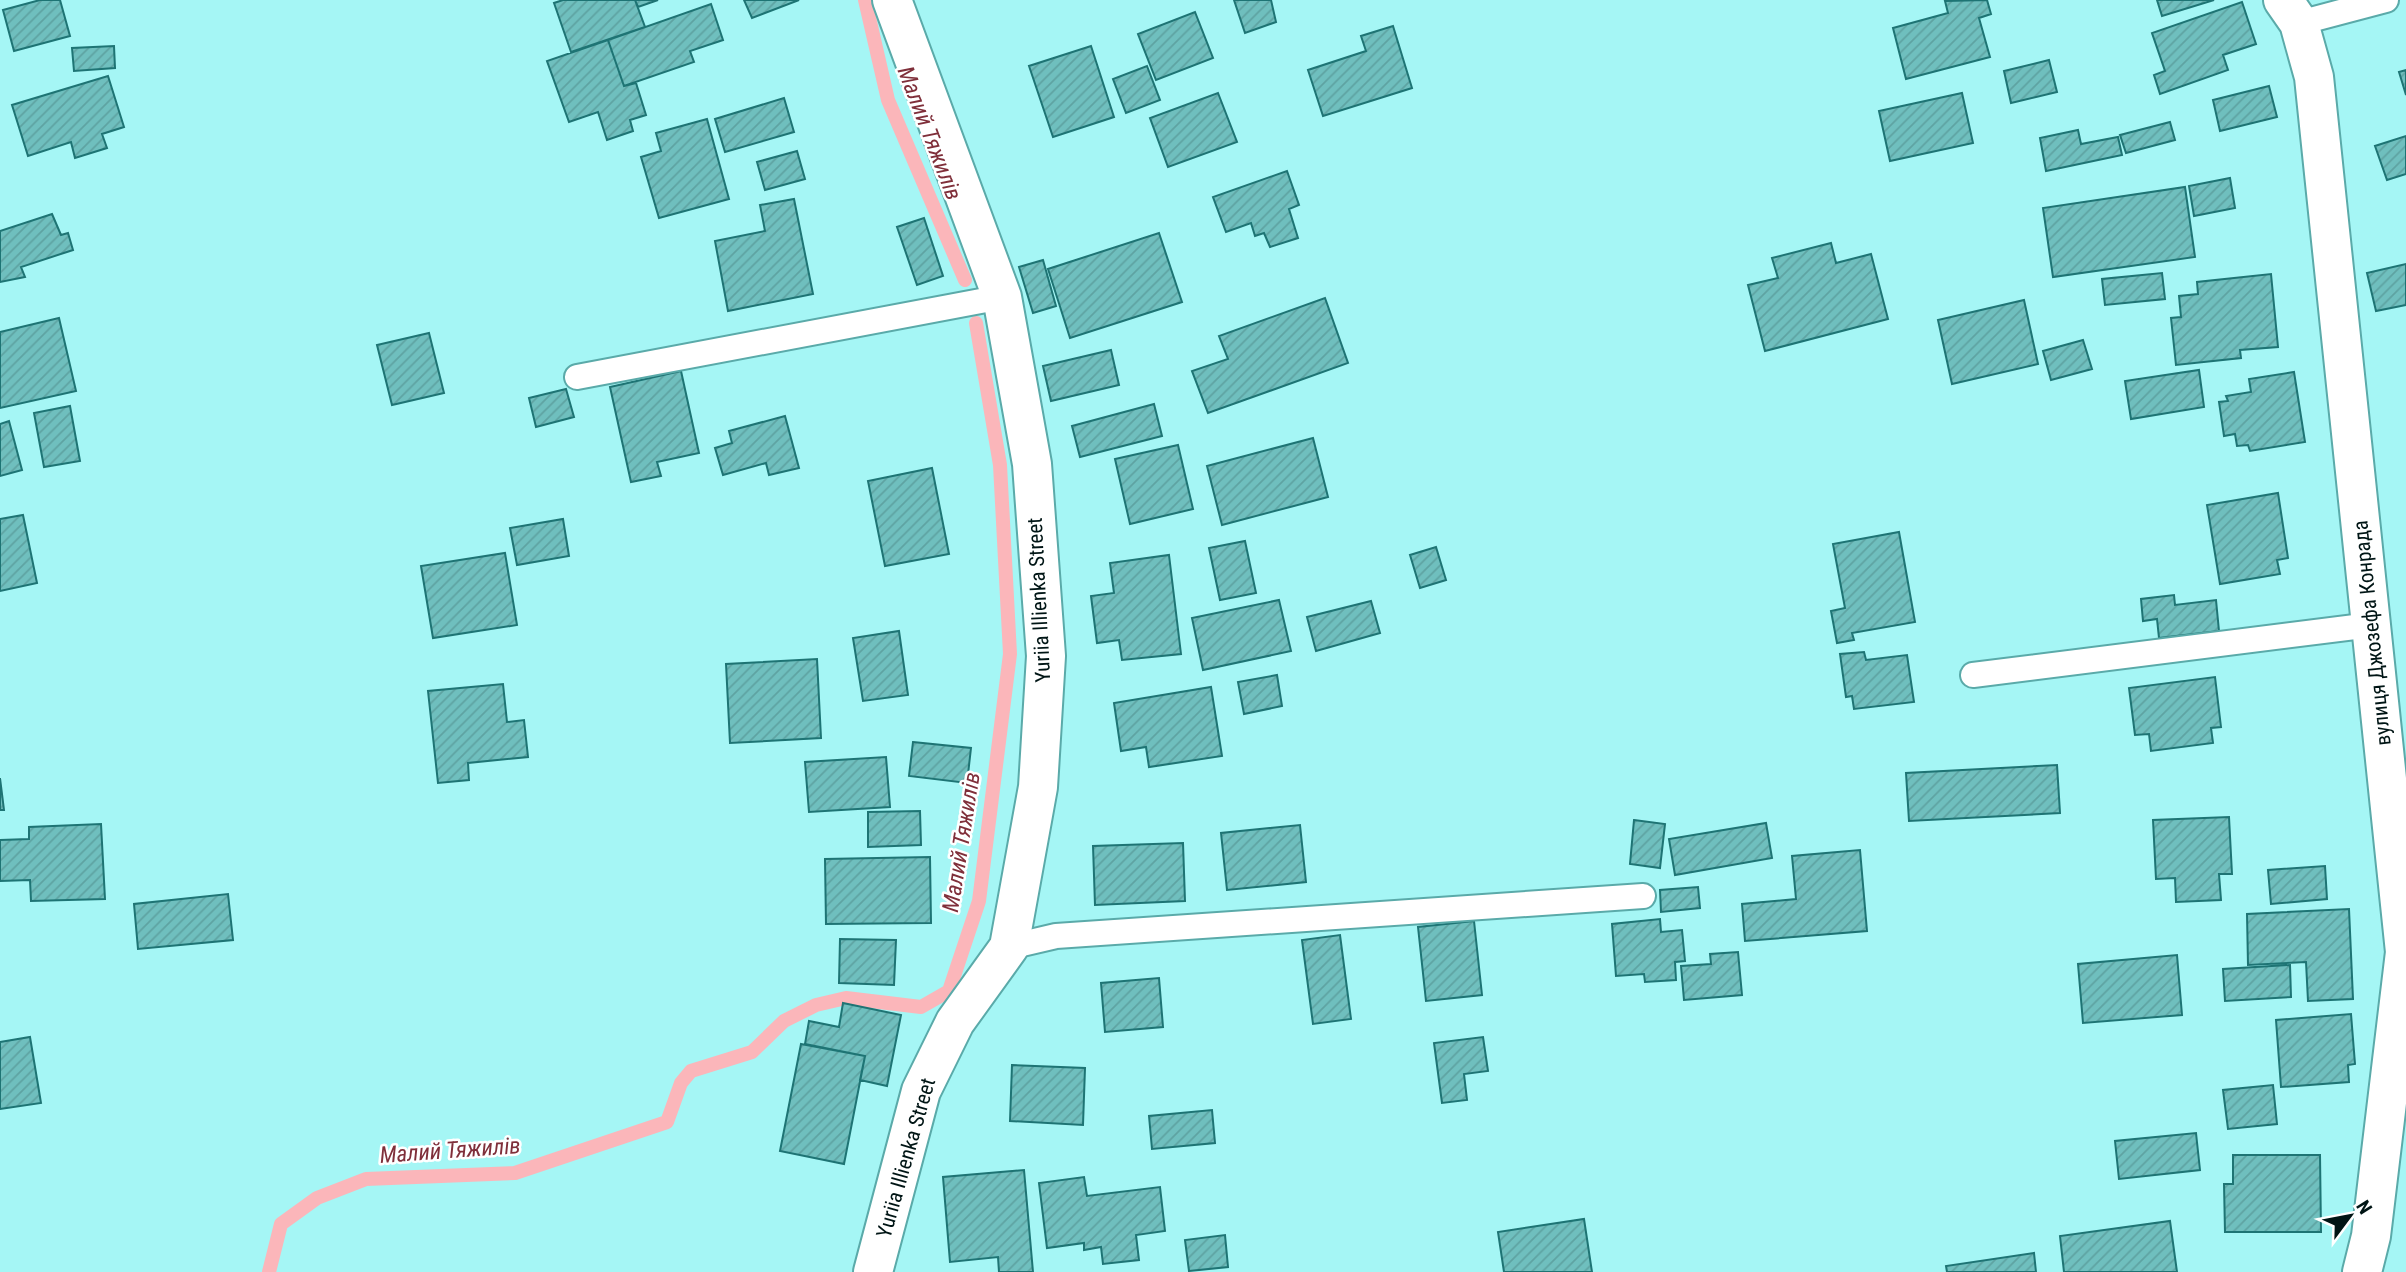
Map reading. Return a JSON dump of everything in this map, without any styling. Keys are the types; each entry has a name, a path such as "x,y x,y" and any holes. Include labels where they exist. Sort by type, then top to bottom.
{"street":[{"name":"Yuriia Illienka Street","path":"873,1272 921,1091 955,1022 1009,947 1038,787 1046,656 1032,464 1002,296 892,0"},
{"name":"вулиця Джозефа Конрада","path":"2291,12 2314,76 2405,952 2371,1236 2362,1272"}],"lane":[{"path":"2291,12 2386,0"},
{"path":"577,377 1002,296"},
{"path":"1973,675 2371,625"},
{"path":"1009,947 1056,936 1643,896"}],"building":[{"path":"40,0 60,0 70,36 14,51 3,10"},
{"path":"563,0 635,0 645,27 571,52 554,3"},
{"path":"635,0 658,0 638,7"},
{"path":"744,0 799,0 752,18"},
{"path":"1234,0 1271,0 1276,22 1245,33"},
{"path":"1987,0 1991,14 1979,18 1990,57 1906,79 1893,28 1948,13 1945,1"},
{"path":"2157,0 2214,0 2162,16"},
{"path":"2242,2 2256,44 2223,55 2228,70 2160,94 2154,75 2165,71 2152,33"},
{"path":"711,4 723,40 690,51 694,62 624,86 608,40"},
{"path":"1195,12 1213,58 1156,80 1138,34"},
{"path":"1393,26 1412,88 1323,116 1308,70 1366,51 1361,36"},
{"path":"608,40 624,86 636,83 646,115 630,120 633,131 607,140 598,112 569,122 547,61"},
{"path":"114,46 115,68 74,71 72,48"},
{"path":"1091,46 1114,117 1053,137 1029,66"},
{"path":"2049,60 2057,92 2011,103 2004,71"},
{"path":"1147,66 1160,100 1126,113 1113,79"},
{"path":"2406,70 2406,95 2399,72"},
{"path":"108,76 124,127 102,134 107,148 75,158 71,142 28,156 12,105"},
{"path":"2269,86 2277,117 2220,131 2213,100"},
{"path":"1218,93 1237,142 1168,167 1150,118"},
{"path":"1962,93 1973,143 1890,161 1879,111"},
{"path":"784,98 794,132 725,152 715,119"},
{"path":"707,119 729,199 659,218 641,157 661,151 656,133"},
{"path":"2170,122 2175,140 2126,153 2120,135"},
{"path":"2078,130 2081,144 2118,137 2122,155 2046,171 2040,138"},
{"path":"2406,136 2406,174 2387,180 2375,146"},
{"path":"797,151 805,179 765,190 757,162"},
{"path":"1287,171 1299,205 1289,209 1298,238 1270,247 1264,233 1255,236 1251,223 1226,232 1213,197"},
{"path":"2230,178 2235,208 2194,216 2189,186"},
{"path":"2185,187 2195,257 2053,277 2043,208"},
{"path":"794,199 813,294 728,311 715,241 765,231 760,205"},
{"path":"52,214 61,235 68,233 73,250 21,267 25,277 0,282 0,231"},
{"path":"924,218 943,276 917,285 897,227"},
{"path":"1159,233 1182,302 1070,338 1048,269"},
{"path":"1831,243 1836,263 1871,254 1888,319 1765,351 1748,285 1778,278 1772,258"},
{"path":"1043,260 1056,306 1033,313 1019,267"},
{"path":"2406,264 2406,305 2376,311 2367,273"},
{"path":"2162,273 2165,299 2105,305 2102,279"},
{"path":"2271,274 2278,347 2240,350 2241,358 2176,365 2171,318 2181,317 2179,296 2198,294 2197,282"},
{"path":"1325,298 1348,363 1208,413 1192,371 1228,359 1219,336"},
{"path":"2024,300 2038,364 1952,384 1938,320"},
{"path":"59,318 76,391 0,408 0,332"},
{"path":"429,333 444,393 392,405 377,345"},
{"path":"2083,340 2092,369 2051,380 2043,351"},
{"path":"1111,350 1119,385 1051,401 1043,366"},
{"path":"2199,370 2204,407 2131,419 2125,381"},
{"path":"681,371 699,453 657,462 661,476 631,482 610,387"},
{"path":"2294,372 2305,442 2250,451 2248,445 2237,446 2235,434 2224,436 2219,402 2228,401 2226,396 2251,392 2249,379"},
{"path":"566,389 574,417 536,427 529,398"},
{"path":"1154,404 1162,436 1080,457 1072,426"},
{"path":"70,406 80,461 44,467 34,413"},
{"path":"785,416 799,468 769,475 766,463 723,475 715,448 732,443 729,431"},
{"path":"9,421 22,470 0,476 0,424"},
{"path":"1313,438 1328,497 1222,525 1207,466"},
{"path":"1178,445 1193,509 1130,524 1115,459"},
{"path":"932,468 949,554 885,566 868,481"},
{"path":"2278,493 2288,558 2277,560 2280,574 2220,584 2207,505"},
{"path":"23,515 37,583 0,591 0,519"},
{"path":"563,519 569,556 517,565 510,528"},
{"path":"1899,532 1915,622 1852,633 1854,640 1837,643 1831,611 1845,608 1833,544"},
{"path":"1245,541 1256,593 1220,600 1209,548"},
{"path":"1436,547 1446,580 1420,588 1410,555"},
{"path":"505,553 517,625 433,638 421,566"},
{"path":"1169,555 1181,654 1122,660 1119,640 1097,643 1091,596 1114,593 1110,563"},
{"path":"2174,595 2175,605 2216,600 2219,631 2159,638 2157,619 2143,621 2141,599"},
{"path":"1279,600 1291,651 1203,670 1192,618"},
{"path":"1371,601 1380,633 1316,651 1307,617"},
{"path":"899,631 908,695 863,701 853,638"},
{"path":"1864,652 1866,660 1907,655 1914,702 1854,709 1852,696 1846,697 1840,654"},
{"path":"817,659 821,738 730,743 726,664"},
{"path":"1277,675 1282,706 1244,714 1238,682"},
{"path":"2215,677 2221,727 2211,728 2213,743 2151,751 2149,734 2135,735 2129,688"},
{"path":"503,684 507,722 524,720 528,757 468,763 469,780 438,783 428,691"},
{"path":"1211,687 1222,756 1149,767 1146,747 1121,751 1114,703"},
{"path":"913,742 971,748 967,783 909,776"},
{"path":"886,757 890,807 809,812 805,762"},
{"path":"2057,765 2060,813 1909,821 1906,773"},
{"path":"0,778 4,810 0,810"},
{"path":"920,811 921,845 868,847 868,812"},
{"path":"2229,817 2232,874 2219,874 2221,900 2176,902 2175,878 2156,879 2153,820"},
{"path":"1634,820 1665,824 1660,868 1630,864"},
{"path":"1766,823 1772,858 1675,875 1669,839"},
{"path":"101,824 105,899 31,901 30,880 0,881 0,840 29,839 29,827"},
{"path":"1300,825 1306,882 1227,890 1221,833"},
{"path":"1183,843 1185,901 1095,905 1093,846"},
{"path":"1860,850 1867,931 1745,941 1742,904 1796,899 1792,856"},
{"path":"930,857 931,923 826,924 825,859"},
{"path":"2325,866 2327,899 2271,904 2268,870"},
{"path":"1698,887 1700,908 1661,912 1660,890"},
{"path":"228,894 233,940 138,949 134,904"},
{"path":"2349,909 2353,999 2308,1001 2306,962 2248,965 2247,914"},
{"path":"1660,919 1661,932 1682,930 1685,961 1675,962 1676,980 1645,982 1644,974 1616,976 1612,924"},
{"path":"1474,921 1482,995 1426,1001 1418,927"},
{"path":"1340,935 1351,1019 1313,1024 1302,940"},
{"path":"840,939 896,940 894,985 839,983"},
{"path":"1738,952 1742,995 1684,1000 1681,966 1711,964 1710,954"},
{"path":"2177,955 2182,1015 2083,1023 2078,964"},
{"path":"2290,965 2291,997 2225,1001 2223,969"},
{"path":"1159,978 1163,1027 1105,1032 1101,983"},
{"path":"843,1003 901,1015 887,1086 860,1080 865,1056 805,1044 809,1021 839,1027"},
{"path":"2351,1014 2355,1064 2348,1065 2349,1082 2281,1087 2276,1020"},
{"path":"30,1037 41,1103 0,1109 0,1042"},
{"path":"1483,1037 1488,1071 1464,1074 1467,1100 1442,1103 1434,1043"},
{"path":"801,1044 865,1056 844,1164 780,1151"},
{"path":"1012,1065 1085,1068 1083,1125 1010,1121"},
{"path":"2273,1085 2277,1124 2228,1129 2223,1090"},
{"path":"1212,1110 1215,1143 1152,1149 1149,1116"},
{"path":"2196,1133 2200,1170 2119,1179 2115,1141"},
{"path":"2233,1155 2320,1155 2321,1232 2225,1232 2224,1184 2233,1184"},
{"path":"1024,1170 1033,1272 999,1272 998,1257 950,1262 943,1177"},
{"path":"1084,1177 1087,1196 1160,1187 1165,1231 1136,1235 1139,1260 1103,1264 1101,1247 1084,1250 1084,1243 1047,1248 1039,1183"},
{"path":"1584,1219 1592,1272 1504,1272 1498,1232"},
{"path":"2170,1221 2177,1272 2064,1272 2060,1236"},
{"path":"1225,1235 1228,1267 1189,1271 1185,1240"},
{"path":"2034,1253 2036,1272 1947,1272 1946,1266"}],"waterway":[{"name":"Малий Тяжилів","path":"865,0 888,100 965,280"},
{"name":"Малий Тяжилів","path":"269,1272 281,1224 317,1198 366,1179 515,1173 667,1122 681,1083 691,1071 752,1052 784,1021 816,1005 846,998 921,1007 949,991 979,901 1010,654 1000,465 976,323"}]}
